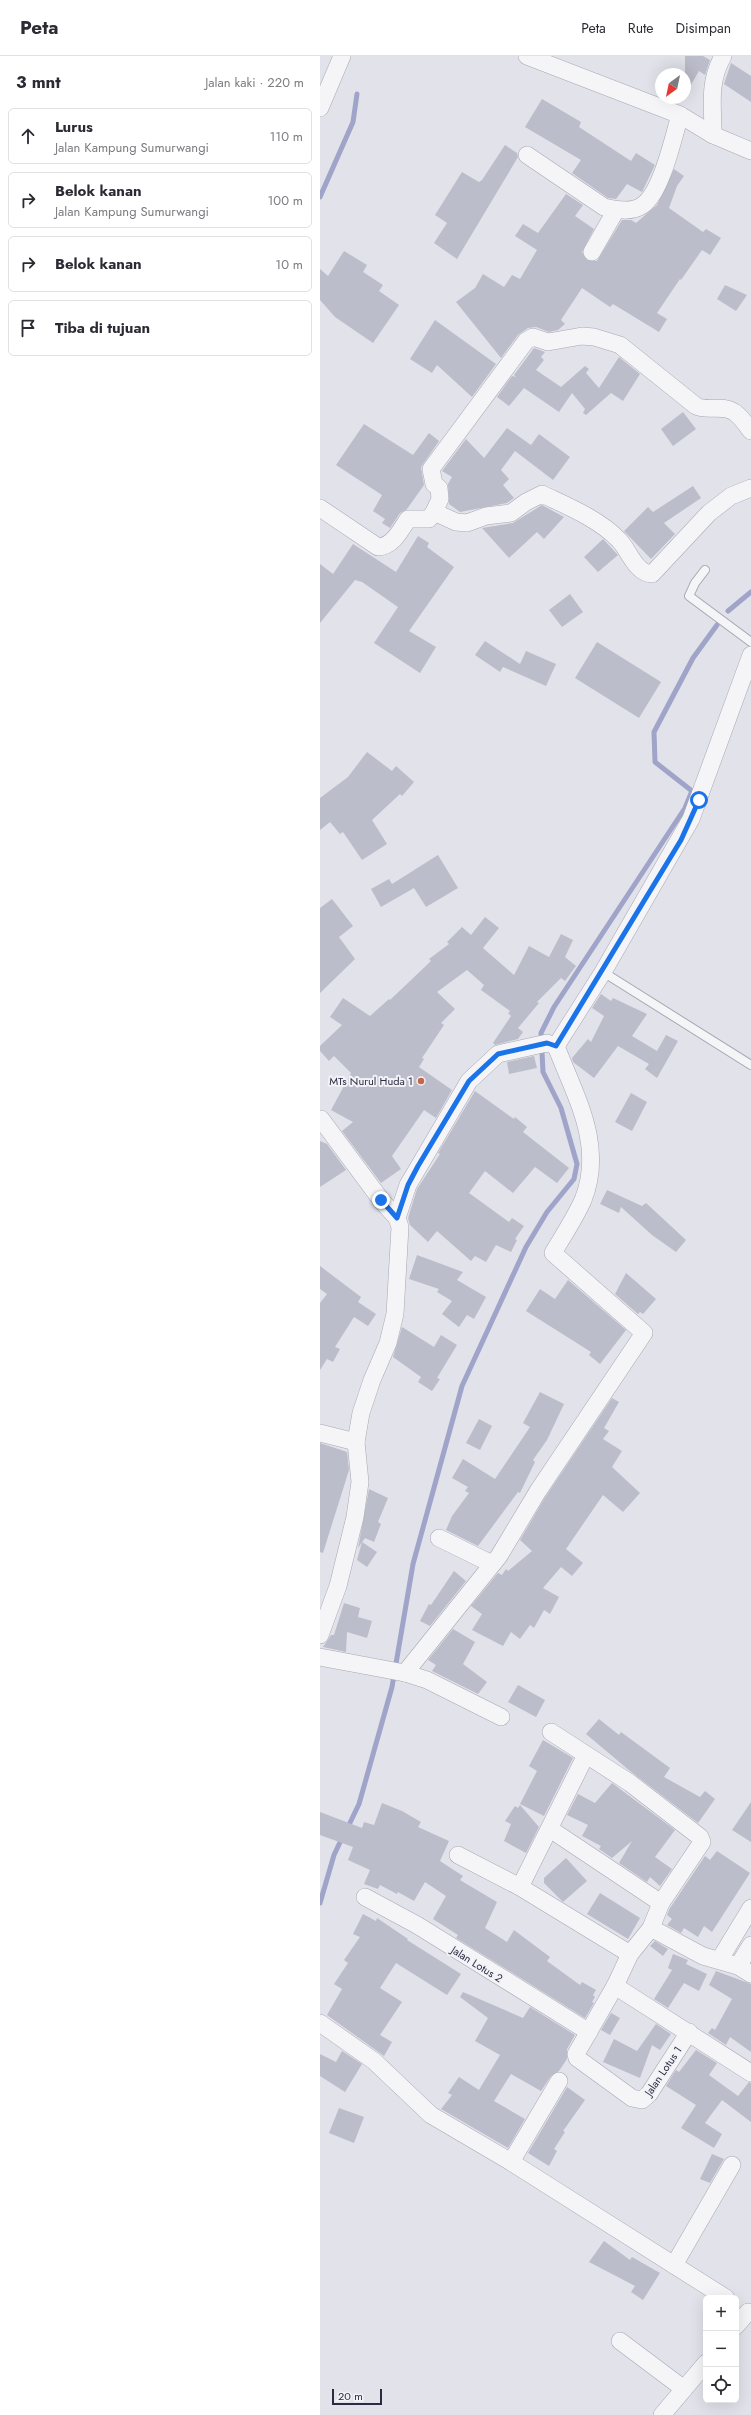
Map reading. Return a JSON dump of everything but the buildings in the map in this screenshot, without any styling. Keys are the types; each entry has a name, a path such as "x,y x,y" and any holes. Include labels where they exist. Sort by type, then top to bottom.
{"street":[{"path":"320,108 342,56"},
{"path":"527,56 680,115 713,135 751,151"},
{"path":"713,135 711,91 712,79 723,56"},
{"path":"527,155 592,199 616,210 636,208 649,200 662,173 680,115"},
{"path":"592,252 616,210"},
{"path":"320,508 378,547 386,547 391,543 408,520 429,519 440,499 439,488 434,484 430,468 526,341 533,337 548,342 582,336 594,337 620,345 696,406 707,410 726,408 733,411 751,431"},
{"path":"434,512 456,522 467,523 486,516 511,513 526,502 542,494 608,529 619,540 640,570 652,574 691,530 709,513 731,496 751,488"},
{"path":"397,1218 408,1185 469,1081 498,1054 526,1047 552,1044 603,972 691,819 751,655"},
{"path":"396,1672 492,1564 538,1491 644,1333 553,1253 582,1200 589,1179 592,1156 589,1130 552,1044"},
{"path":"320,1636 338,1586 355,1517 360,1482 356,1442 361,1413 372,1380 388,1343 395,1314 400,1228 397,1218 381,1200 321,1120"},
{"path":"320,1433 356,1442"},
{"path":"439,1538 492,1564"},
{"path":"320,1656 427,1680 501,1717"},
{"path":"551,1732 630,1783 702,1839 702,1842 661,1903 651,1928 630,1954 615,1986 589,2032"},
{"path":"520,1887 586,1755"},
{"path":"550,1829 661,1903"},
{"path":"458,1855 520,1887 630,1954"},
{"name":"Jalan Lotus 2","path":"365,1897 417,1925 589,2032"},
{"path":"720,1959 751,1908"},
{"path":"651,1928 703,1956 720,1959 745,1970 751,1945"},
{"path":"615,1986 751,2073"},
{"path":"320,2023 374,2061 431,2115 511,2162 721,2295"},
{"name":"Jalan Lotus 1","path":"589,2032 576,2054 577,2058 632,2098 642,2100 649,2094 689,2032"},
{"path":"511,2162 559,2082"},
{"path":"674,2265 732,2166"},
{"path":"739,2321 745,2310"},
{"path":"620,2341 684,2389"},
{"path":"662,2415 703,2367"}],"lane":[{"path":"705,570 695,583 689,596 751,642"},
{"path":"603,972 751,1065"}],"waterway":[{"path":"320,197 353,122 357,94"},
{"path":"728,611 751,592"},
{"path":"347,1829 359,1804 392,1687 413,1564 462,1386 526,1247 547,1212 574,1179 577,1164 561,1108 543,1072 541,1033 554,1007 685,808 692,791 655,762 654,732 693,658 717,625"},
{"path":"320,1903 334,1855 342,1838"}],"place":[{"name":"MTs Nurul Huda 1","path":"421,1081"}],"route":[{"path":"381,1200 397,1218 408,1185 418,1166 456,1100 469,1081 482,1068 498,1054 547,1043 556,1046 603,972 681,840 699,800"}]}
